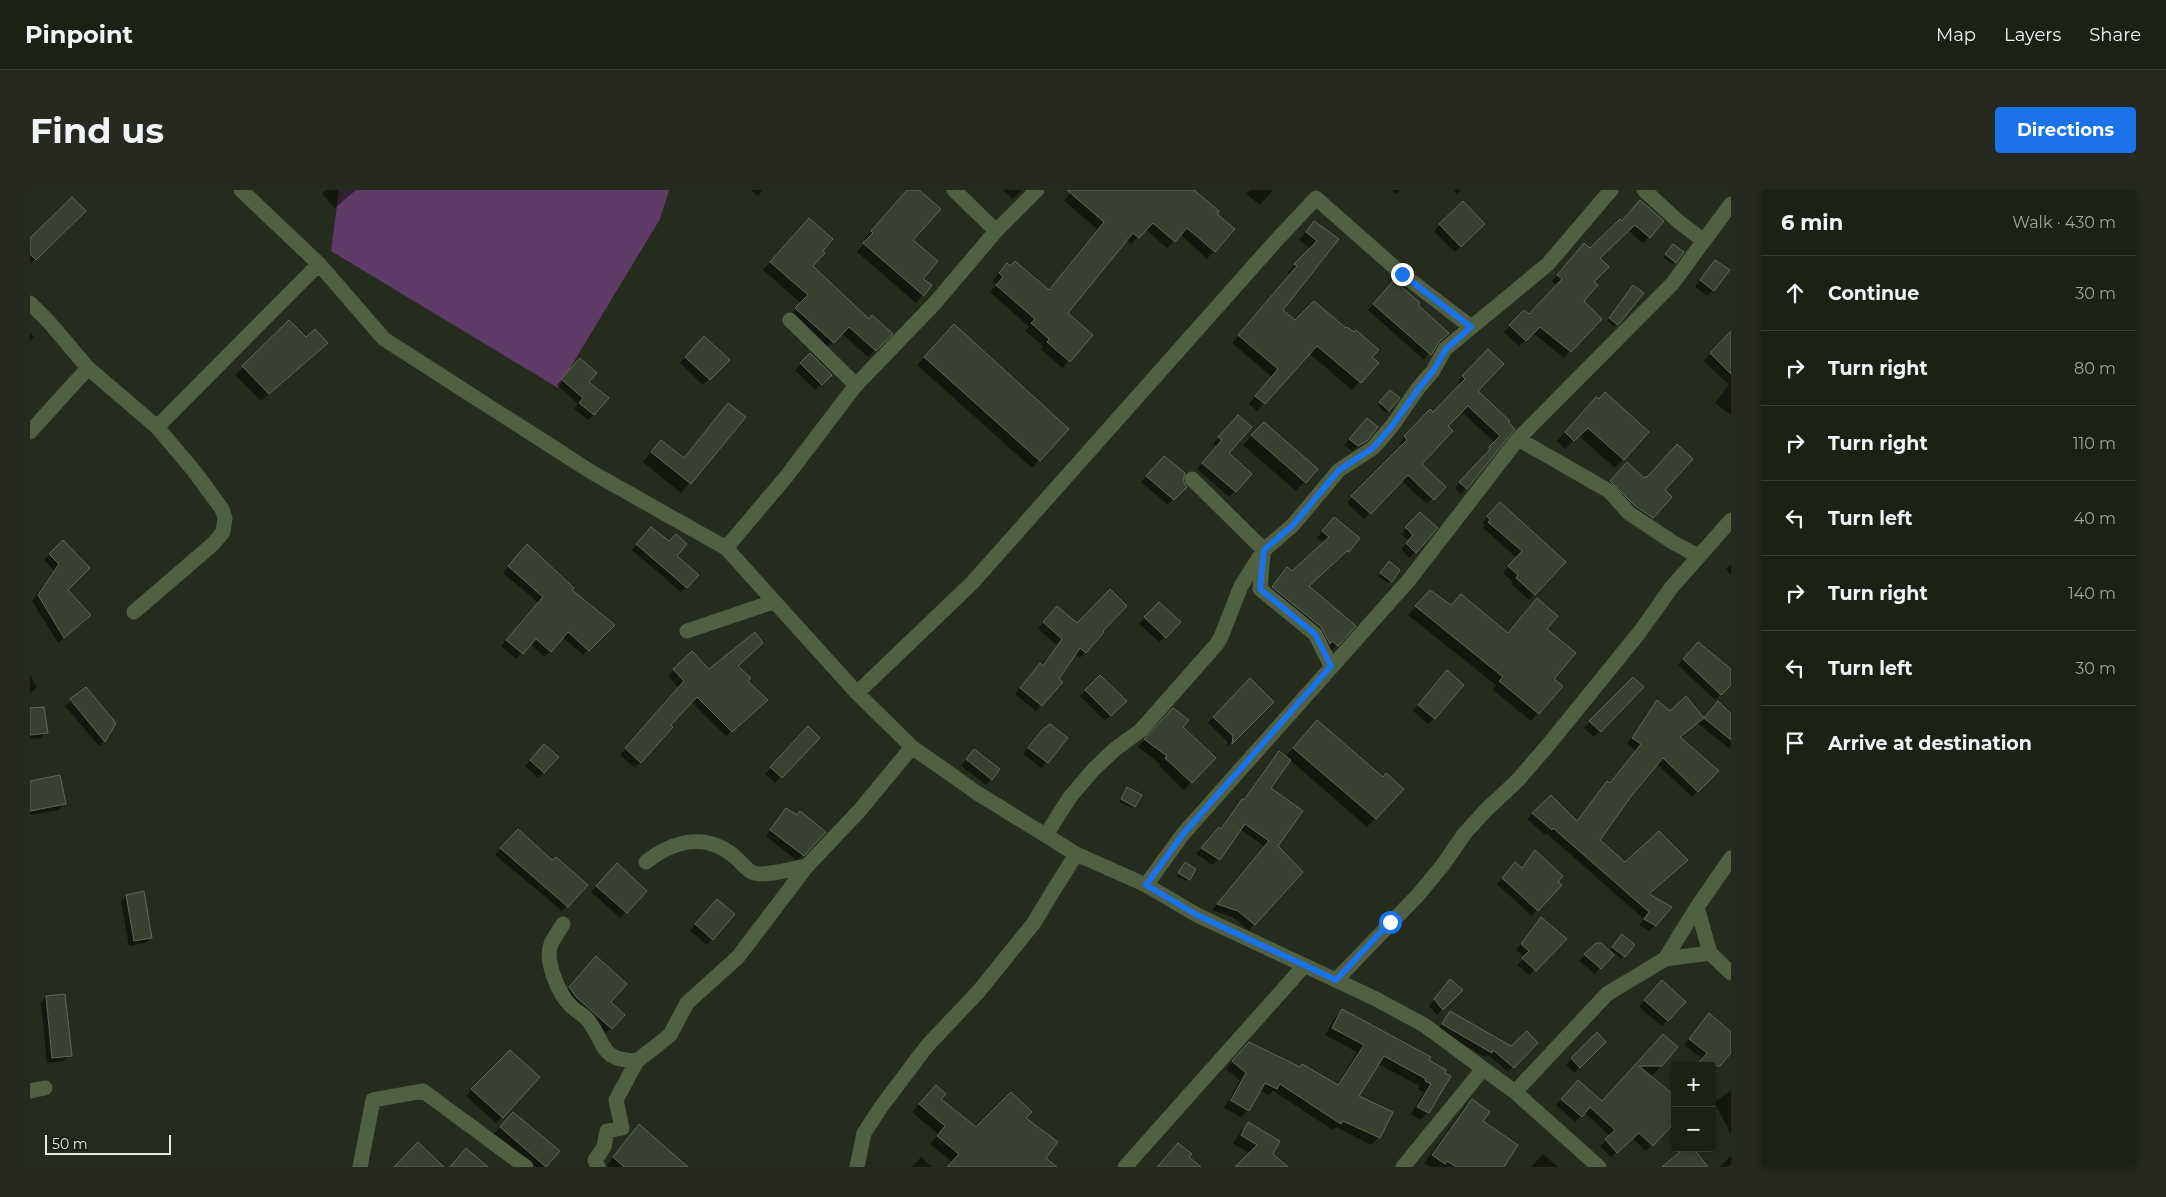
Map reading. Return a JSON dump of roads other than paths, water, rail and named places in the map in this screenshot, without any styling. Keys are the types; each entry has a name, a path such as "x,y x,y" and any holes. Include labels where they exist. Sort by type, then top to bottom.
{"street":[{"path":"241,190 319,264 384,339 593,473 726,548 857,693 912,747 977,793 1076,854 1146,885 1197,915 1336,980 1424,1025 1515,1092 1599,1167"},
{"path":"954,190 996,231"},
{"path":"726,548 786,477 856,385 935,303 996,231 1037,190"},
{"path":"1046,835 1070,797 1093,770 1114,750 1141,730 1216,645 1241,586 1264,550 1293,525 1339,470 1373,448 1433,371 1446,349 1548,264 1611,190"},
{"path":"1644,190 1679,222 1704,241"},
{"path":"857,693 972,583 1316,198 1402,274 1471,327"},
{"path":"1146,885 1183,834 1409,580 1518,439 1672,284 1731,204"},
{"path":"157,427 319,264"},
{"path":"30,303 49,322 88,368 157,427 194,471 222,509 225,518 223,532 213,544 134,612"},
{"path":"790,320 856,385"},
{"path":"30,432 88,368"},
{"path":"1518,439 1609,491 1629,513 1674,543 1698,556"},
{"path":"1192,479 1264,550"},
{"path":"1336,980 1418,894 1486,810 1518,780 1543,751 1639,633 1671,588 1731,520"},
{"path":"1264,550 1260,589 1315,634 1331,666"},
{"path":"687,630 773,602"},
{"path":"598,1167 595,1160 604,1147 607,1131 622,1128 616,1100 637,1061 670,1034 687,1004 738,957 807,866 860,810 912,747"},
{"path":"646,862 662,849 681,843 704,842 716,844 724,849 752,873 762,874 807,866"},
{"path":"857,1167 864,1134 901,1079 927,1046 979,991 1033,924 1076,854"},
{"path":"1665,959 1696,907 1731,858"},
{"path":"1696,907 1710,953 1731,973"},
{"path":"563,924 550,946 551,968 566,1001 572,1008 586,1017 611,1057 621,1061 637,1061"},
{"path":"1515,1092 1607,994 1665,959 1710,953"},
{"path":"1126,1167 1304,966"},
{"path":"1403,1167 1483,1069"},
{"path":"360,1167 373,1100 423,1090 526,1167"}]}
